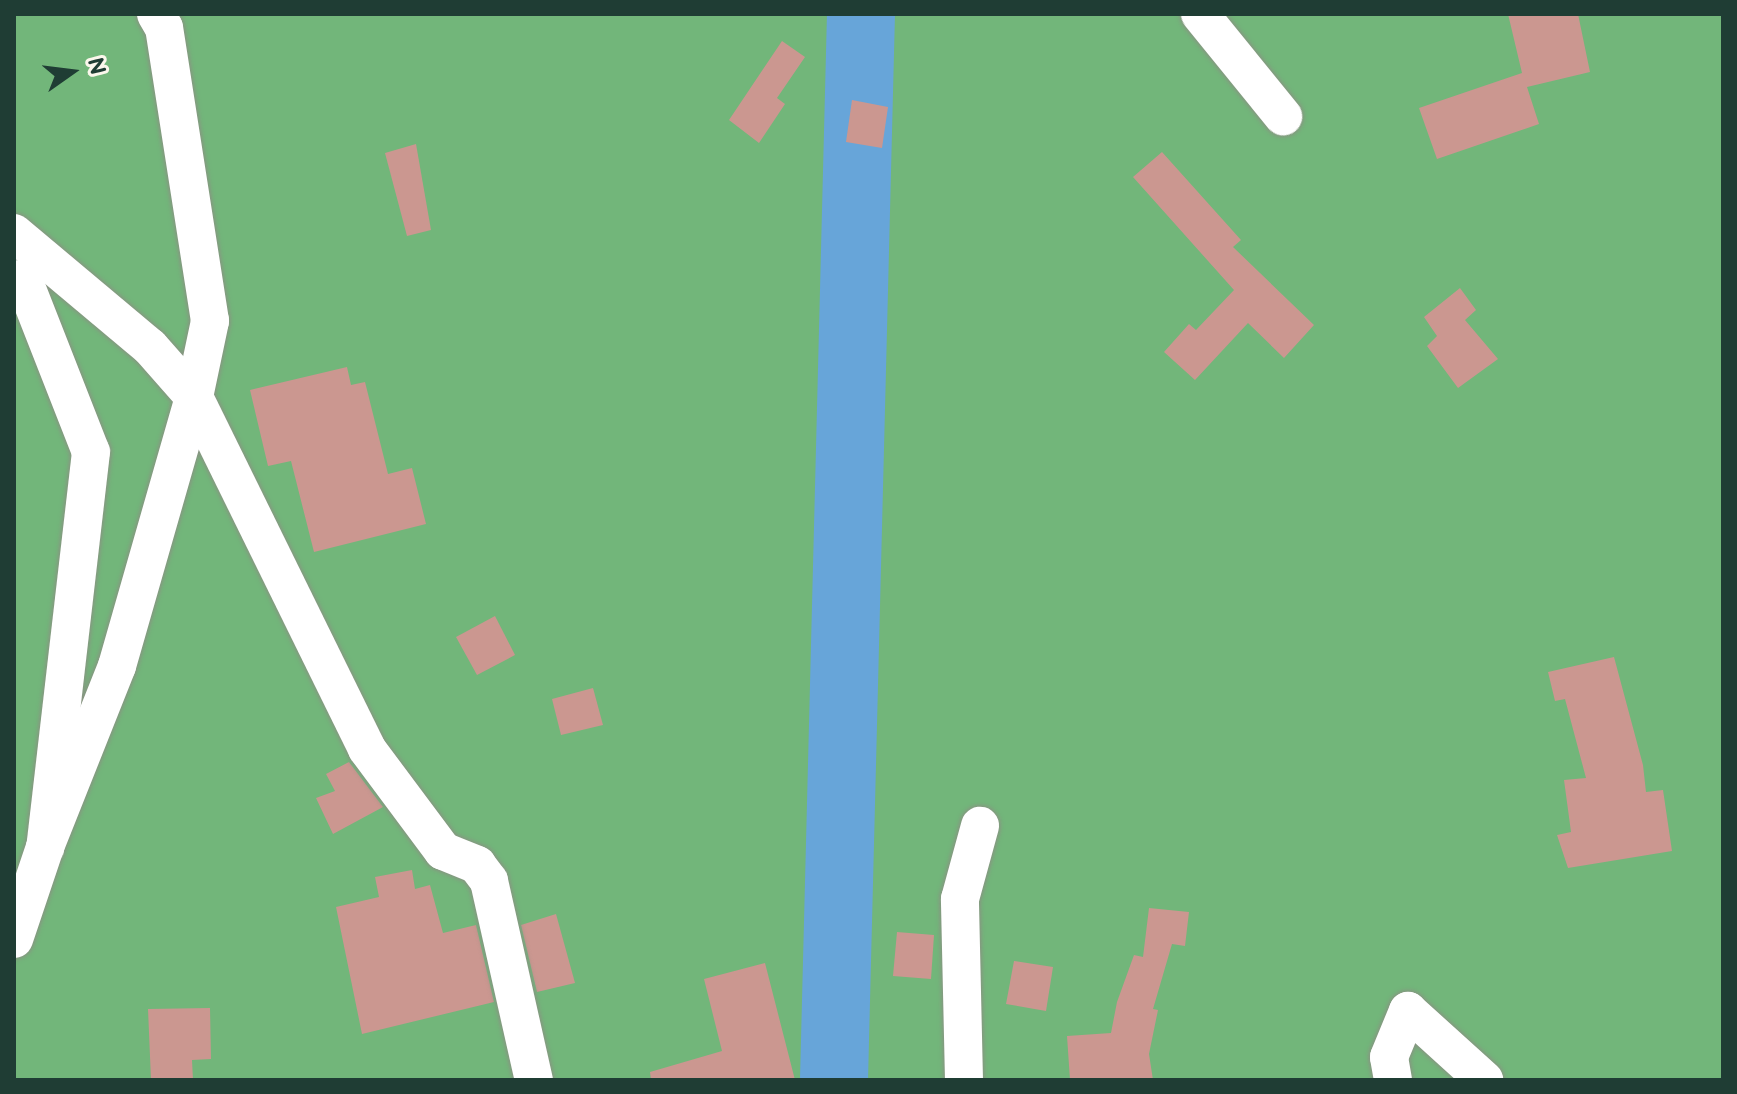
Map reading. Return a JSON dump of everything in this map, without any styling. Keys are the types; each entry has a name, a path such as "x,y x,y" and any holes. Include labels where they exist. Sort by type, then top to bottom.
{"street":[{"path":"14,939 45,847 117,666 194,397 210,321 164,28 156,14"},
{"path":"1200,14 1283,116"},
{"path":"14,233 150,347 194,397 367,749 443,851 477,865 489,881 534,1080"},
{"path":"14,279 27,289 91,452 45,847"},
{"path":"964,1080 960,899 980,826"},
{"path":"1393,1080 1389,1057 1408,1011 1484,1080"}],"green space":[{"path":"14,14 1723,14 1723,1080 14,1080"}],"building":[{"path":"1508,14 1578,14 1590,72 1527,87 1539,124 1437,159 1419,108 1522,73"},
{"path":"782,41 805,57 777,98 785,104 759,143 729,120"},
{"path":"852,100 888,107 882,148 846,142"},
{"path":"416,144 431,230 407,236 385,153"},
{"path":"1162,152 1241,240 1233,247 1314,325 1284,358 1248,323 1195,380 1164,352 1189,324 1196,330 1234,290 1133,177"},
{"path":"1460,288 1476,310 1465,320 1498,359 1458,388 1427,346 1437,336 1424,317"},
{"path":"347,367 351,385 365,382 388,474 412,468 426,524 314,552 291,461 268,466 250,390"},
{"path":"495,616 515,655 477,675 456,637"},
{"path":"1614,657 1643,765 1646,792 1663,790 1672,851 1568,868 1557,835 1571,832 1564,780 1586,778 1565,699 1555,701 1548,672"},
{"path":"593,688 603,725 561,735 552,699"},
{"path":"349,762 383,807 333,834 316,798 335,791 326,774"},
{"path":"412,870 415,889 430,885 443,933 476,925 494,1002 362,1034 336,907 379,897 375,877"},
{"path":"1149,908 1189,912 1185,946 1172,944 1153,1009 1158,1010 1149,1054 1153,1080 1070,1080 1067,1036 1111,1033 1117,1002 1134,955 1143,957"},
{"path":"556,914 575,983 537,992 521,925"},
{"path":"897,932 934,935 931,979 893,976"},
{"path":"1014,961 1053,967 1046,1011 1006,1004"},
{"path":"765,963 795,1080 651,1080 650,1072 722,1051 704,979"},
{"path":"210,1008 211,1059 192,1060 193,1080 151,1080 148,1009"}],"waterway":[{"path":"834,1080 861,14"}]}
